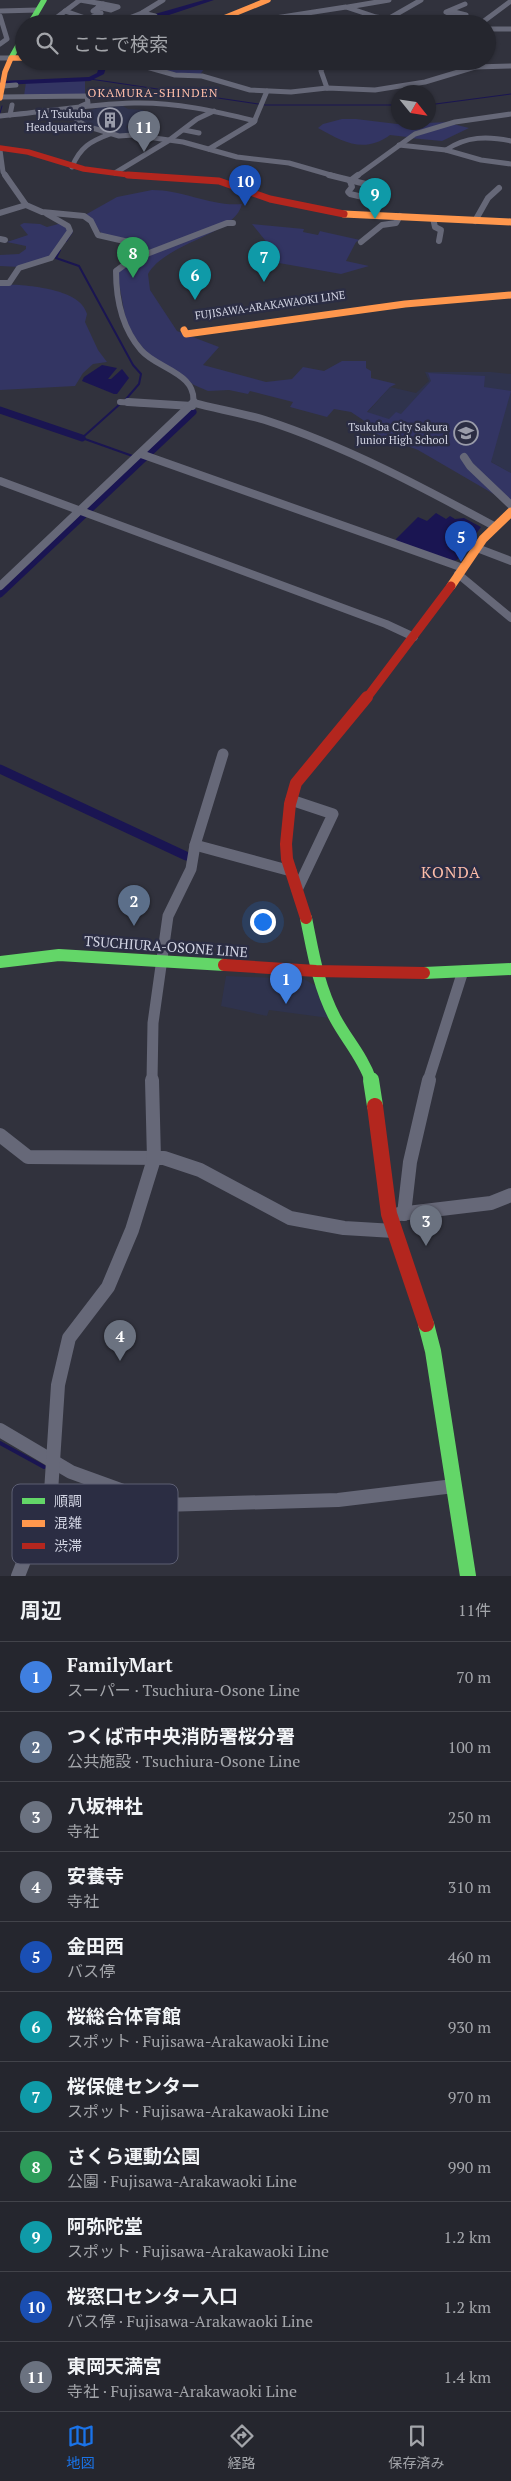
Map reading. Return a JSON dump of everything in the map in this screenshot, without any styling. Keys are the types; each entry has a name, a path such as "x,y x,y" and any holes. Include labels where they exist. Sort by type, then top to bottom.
{"main road":[{"path":"231,15 268,0"},
{"path":"2,84 6,58 15,48"},
{"path":"0,149 28,152 72,167 115,174 210,180 226,183 270,199 325,211 346,214 511,222"},
{"name":"FUJISAWA-ARAKAWAOKI LINE","path":"511,290 390,301 184,330 186,334 405,304 511,295"},
{"path":"468,1576 431,1343 389,1214 373,1086 367,1068 335,1018 316,971 307,920 291,871 286,844 291,800 296,783 362,706 494,526 511,512"},
{"name":"TSUCHIURA-OSONE LINE","path":"0,962 59,955 316,971 415,973 511,968"}],"street":[{"path":"57,15 80,0 118,7 111,10 98,7"},
{"path":"137,15 163,0"},
{"path":"292,15 389,0"},
{"path":"411,0 420,1"},
{"path":"395,15 420,1"},
{"path":"491,15 511,1"},
{"path":"98,15 101,14 93,11 103,4"},
{"path":"325,4 333,8"},
{"path":"448,15 445,14 466,4"},
{"path":"0,11 41,5"},
{"path":"346,7 374,15"},
{"path":"498,9 511,10"},
{"path":"65,10 78,15"},
{"path":"449,11 466,15"},
{"path":"142,13 150,15"},
{"path":"0,16 7,39 0,44"},
{"path":"496,29 511,29"},
{"path":"496,66 511,66"},
{"path":"157,70 175,75 202,76 250,90 292,92 327,88 375,90 425,82 462,70"},
{"path":"320,70 327,88"},
{"path":"2,84 16,85"},
{"path":"2,84 87,96 89,104"},
{"path":"209,149 255,121 267,91"},
{"path":"0,116 56,111 89,104 156,104 204,108 255,121"},
{"path":"10,115 12,105"},
{"path":"56,111 75,118 86,126 110,134 170,140 237,157 299,164 350,181 386,189"},
{"path":"115,174 170,140 197,119 214,111"},
{"path":"350,181 415,134 455,122 511,114"},
{"path":"175,126 199,133"},
{"path":"72,167 80,148 110,134"},
{"path":"446,150 457,142 489,136 511,141"},
{"path":"399,145 446,150 462,153 480,160 511,164"},
{"path":"0,149 4,172 26,205 68,226 70,231 51,258 19,268 9,283 0,283"},
{"path":"350,181 352,187 348,192 350,194 380,201"},
{"path":"376,214 380,201 391,184 385,181"},
{"path":"475,221 492,192 498,188"},
{"path":"0,213 26,205"},
{"path":"42,212 84,216 91,221 98,235 133,243 136,259"},
{"path":"361,242 382,225 396,223 400,216"},
{"path":"433,218 435,226 441,230 438,241"},
{"path":"193,404 192,392 187,381 172,370 150,359 125,328 116,281 116,270 136,259 227,223 233,223"},
{"path":"122,402 193,404 262,420 331,444 393,473 494,526"},
{"path":"0,586 193,404"},
{"path":"139,456 460,571 511,618"},
{"path":"464,457 470,466 511,506"},
{"path":"0,480 386,624 414,637"},
{"path":"477,548 511,562"},
{"path":"51,1484 58,1385 69,1338 108,1287 132,1230 154,1159 151,1108 153,1023 168,916 191,869 195,845 223,754"},
{"path":"291,800 333,814 297,890"},
{"path":"195,845 291,871"},
{"path":"404,1214 410,1162 432,1065 463,970"},
{"path":"0,1135 28,1157 164,1158 200,1170 290,1218 344,1228 394,1231"},
{"path":"389,1214 404,1214 491,1203 511,1195"},
{"path":"0,1430 54,1460 71,1472 104,1484"},
{"path":"178,1505 338,1500 454,1486"},
{"path":"18,1576 23,1564"}],"shaded area":[{"path":"159,70 203,70 199,76 177,75"},
{"path":"85,81 85,95 24,96 26,82"},
{"path":"123,106 128,109 144,110 126,127 148,135 119,136 87,126 77,118 83,112 101,107"},
{"path":"342,119 356,119 391,123 391,130 428,130 407,137 390,135 380,141 362,145 336,138 318,128 323,124"},
{"path":"451,122 436,127 436,123"},
{"path":"453,124 469,128 442,141 410,138"},
{"path":"152,190 220,203 242,204 237,215 227,224 169,254 157,263 148,274 150,290 177,331 219,347 203,365 266,382 292,379 303,367 324,371 342,361 366,361 366,368 371,371 371,378 396,384 390,387 367,412 389,419 396,412 401,414 431,381 428,373 485,376 484,387 511,391 491,462 511,473 511,504 418,450 364,429 366,422 351,412 334,409 327,417 290,407 293,402 250,391 248,394 229,390 208,391 194,385 171,368 150,357 127,327 117,272 133,261 135,244 103,235 85,215 117,197"},
{"path":"24,223 40,224 47,227 62,223 69,231 52,255 20,267 0,266 0,255 19,254 26,249 26,246 7,242 28,235 20,225"},
{"path":"252,224 304,229 303,232 318,235 320,231 360,240 356,242 346,261 369,266 341,274 262,260 273,250"},
{"path":"0,284 49,289 74,298 82,305 87,314 85,322 98,350 107,362 93,364 83,373 75,386 0,390"},
{"path":"102,365 117,368 108,379 111,379 122,369 129,378 117,394 82,381 84,377"},
{"name":"Tsukuba City Sakura Junior High School","path":"425,372 491,372 511,374 511,473 488,460 467,456 367,413 390,387 416,393 429,381"},
{"path":"436,513 446,519 450,516 455,519 464,518 481,527 457,560 452,561 397,542 396,539 418,517 427,521"},
{"path":"226,976 304,979 316,986 329,1018 269,1010 267,1016 221,1006"}],"waterway":[{"path":"157,15 211,0"},
{"path":"0,83 90,79 100,74 102,70"},
{"path":"90,79 265,105 391,105"},
{"path":"436,104 511,94"},
{"path":"0,113 2,106"},
{"path":"66,241 72,232"},
{"path":"60,250 56,258 79,266 133,365 141,374 139,384 126,399"},
{"path":"120,404 82,438 141,459"},
{"path":"0,410 82,438"},
{"path":"0,594 193,412"},
{"path":"0,769 186,856"},
{"path":"0,1443 44,1467"}],"traffic: fast":[{"path":"35,15 44,0"},
{"path":"11,58 15,51"},
{"path":"306,918 319,982 335,1018 367,1068 373,1086 375,1106"},
{"path":"0,962 59,955 224,965"},
{"path":"424,973 511,969"},
{"path":"426,1324 433,1351 468,1576"}],"traffic: slow":[{"path":"231,15 268,0"},
{"path":"0,98 5,72 11,58 15,58"},
{"path":"344,214 511,222"},
{"path":"184,330 186,334 405,304 511,295"},
{"path":"451,586 483,539 511,512"}],"traffic: jam":[{"path":"0,148 28,152 84,169 143,177 219,181 270,199 344,214"},
{"path":"306,918 287,859 286,844 290,804 296,783 361,706 451,586"},
{"path":"224,965 316,971 424,973"},
{"path":"375,1106 389,1214 426,1324"}],"place":[{"name":"JA Tsukuba Headquarters","path":"110,120"},
{"name":"東岡天満宮","path":"144,152"},
{"name":"桜窓口センター入口","path":"245,206"},
{"name":"阿弥陀堂","path":"375,219"},
{"name":"さくら運動公園","path":"133,278"},
{"name":"桜保健センター","path":"264,282"},
{"name":"桜総合体育館","path":"195,300"},
{"name":"Tsukuba City Sakura Junior High School","path":"466,433"},
{"name":"金田西","path":"461,562"},
{"name":"つくば市中央消防署桜分署","path":"134,926"},
{"name":"FamilyMart","path":"286,1004"},
{"name":"八坂神社","path":"426,1246"},
{"name":"安養寺","path":"120,1361"}],"district":[{"name":"OKAMURA-SHINDEN","path":"153,92"},
{"name":"KONDA","path":"451,872"}]}
